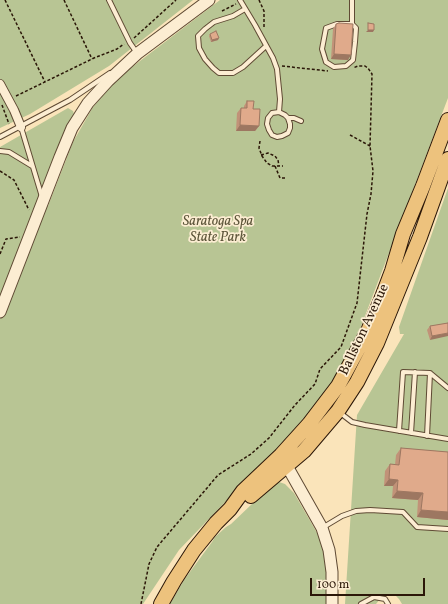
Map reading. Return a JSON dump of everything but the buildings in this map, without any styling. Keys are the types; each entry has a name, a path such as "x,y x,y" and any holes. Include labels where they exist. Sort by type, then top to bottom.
{"highway":[{"name":"Ballston Avenue","path":"161,604 194,550 216,523 230,509 250,497 284,460 338,386 368,331 392,271 403,234 448,120"},
{"name":"Ballston Avenue","path":"284,460 304,451 338,411 357,382 377,343 420,237 448,159"}],"street":[{"path":"0,312 60,156 72,128 88,102 138,53 209,0"},
{"path":"0,84 2,102 21,127"},
{"path":"284,460 322,528 329,550 332,572 332,604"}],"lane":[{"path":"0,137 70,100 138,53 129,41 110,0"},
{"path":"240,0 273,58 277,68 280,99 279,112"},
{"path":"352,0 352,24 356,28 356,42 353,60 346,66 334,67 326,62 322,49 326,28 337,24 352,24"},
{"path":"245,9 233,16 214,22 198,36 199,48 205,59 220,73 233,73 266,46"},
{"path":"279,112 288,118 290,128 288,133 277,137 272,135 267,124 268,118 272,113 279,112"},
{"path":"288,118 294,118 301,121"},
{"path":"21,127 43,200"},
{"path":"0,151 9,152 32,166"},
{"path":"399,431 403,372 430,373 448,388"},
{"path":"411,433 414,372"},
{"path":"427,436 430,373"},
{"path":"338,411 352,422 365,425 448,439 448,433"},
{"path":"322,528 342,516 356,511 370,510 403,512 417,527 448,529"},
{"path":"361,604 374,598 385,599 388,604"}],"path":[{"path":"5,0 45,82"},
{"path":"64,0 92,59"},
{"path":"9,124 2,102 92,59 117,49 134,38 176,0"},
{"path":"259,0 264,11 264,27 266,32"},
{"path":"222,11 236,4"},
{"path":"281,66 330,71"},
{"path":"141,604 149,564 157,547 218,475 251,454 269,438 295,405 315,384 320,369 340,347 356,303 373,171 370,146 372,74 365,66 358,66 351,70"},
{"path":"350,135 370,146"},
{"path":"260,141 259,148 261,155 267,163 272,166 283,166"},
{"path":"261,155 268,153 275,156 278,160 279,166"},
{"path":"275,166 280,178 285,178"},
{"path":"0,171 14,180 30,213"},
{"path":"0,254 6,239 21,237"}],"green space":[{"path":"0,0 193,0 109,66 30,114 0,128"},
{"name":"Saratoga Spa State Park","path":"220,0 448,0 448,98 357,337 335,378 306,418 179,550 143,604 0,604 0,147 68,108 73,111 74,114 37,204 48,206 73,142 93,107 119,77"},
{"path":"448,188 448,604 402,604 396,596 386,596 381,598 376,604 345,604 357,415 404,334 400,334 399,327"},
{"path":"279,482 285,484 294,493 320,538 329,573 331,604 170,604 184,580 215,537 231,524 274,483"}]}
